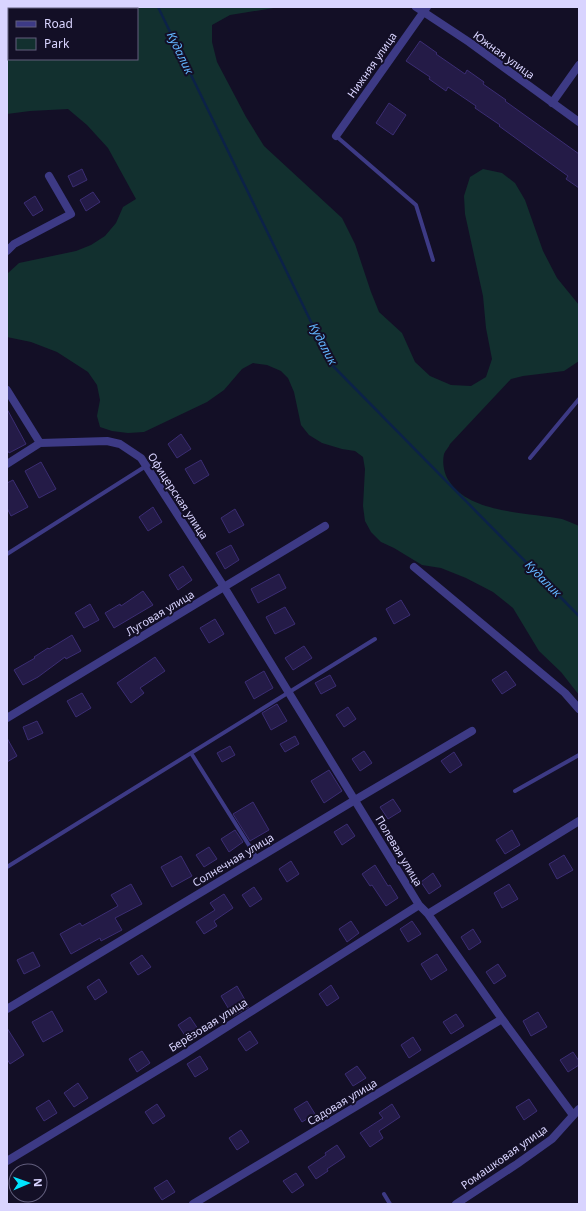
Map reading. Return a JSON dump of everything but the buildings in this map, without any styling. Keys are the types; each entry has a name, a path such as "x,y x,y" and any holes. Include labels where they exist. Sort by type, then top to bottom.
{"street":[{"name":"Южная улица","path":"416,7 425,10 579,122"},
{"name":"Нижняя улица","path":"336,136 425,10"},
{"path":"552,103 579,65"},
{"path":"7,251 14,244 71,214 49,176"},
{"path":"7,390 40,443 7,464"},
{"name":"Офицерская улица","path":"40,443 107,441 120,444 141,458 224,587"},
{"name":"Луговая улица","path":"7,718 325,526"},
{"path":"414,567 565,693 579,709"},
{"name":"Полевая улица","path":"224,587 419,905 428,914 502,1019 573,1115"},
{"name":"Солнечная улица","path":"7,1009 472,730"},
{"path":"428,914 579,821"},
{"name":"Берёзовая улица","path":"7,1161 187,1052 419,905"},
{"name":"Садовая улица","path":"193,1204 502,1019"},
{"name":"Ромашковая улица","path":"456,1204 517,1164 552,1138 579,1109"}],"lane":[{"path":"336,136 416,205 433,260"},
{"path":"530,458 579,399"},
{"path":"7,554 146,466"},
{"path":"7,866 375,639"},
{"path":"191,753 257,858"},
{"path":"515,791 579,755"},
{"path":"384,1194 390,1204"}],"green space":[{"path":"7,7 280,7 230,15 212,25 212,42 217,62 246,117 264,146 342,218 355,244 379,312 402,333 415,362 430,376 451,385 471,386 486,377 492,359 486,328 483,296 465,214 464,196 470,177 483,169 502,173 515,183 525,200 543,251 557,278 579,305 579,361 564,371 511,379 450,444 443,457 443,465 449,481 458,492 471,500 485,506 501,510 562,519 579,526 579,695 561,672 539,651 513,608 493,592 466,578 441,568 422,565 381,542 371,532 365,521 363,506 365,469 363,457 355,451 322,443 309,435 301,425 294,392 288,378 281,371 267,365 253,363 242,369 224,390 207,402 144,432 128,433 112,431 100,427 97,416 100,400 97,385 88,372 57,352 31,342 7,337 7,274 19,263 76,251 91,245 105,236 116,223 123,207 136,199 108,148 87,125 68,109 7,114"}],"waterway":[{"name":"Кудалик","path":"158,7 332,365 579,616"}]}
